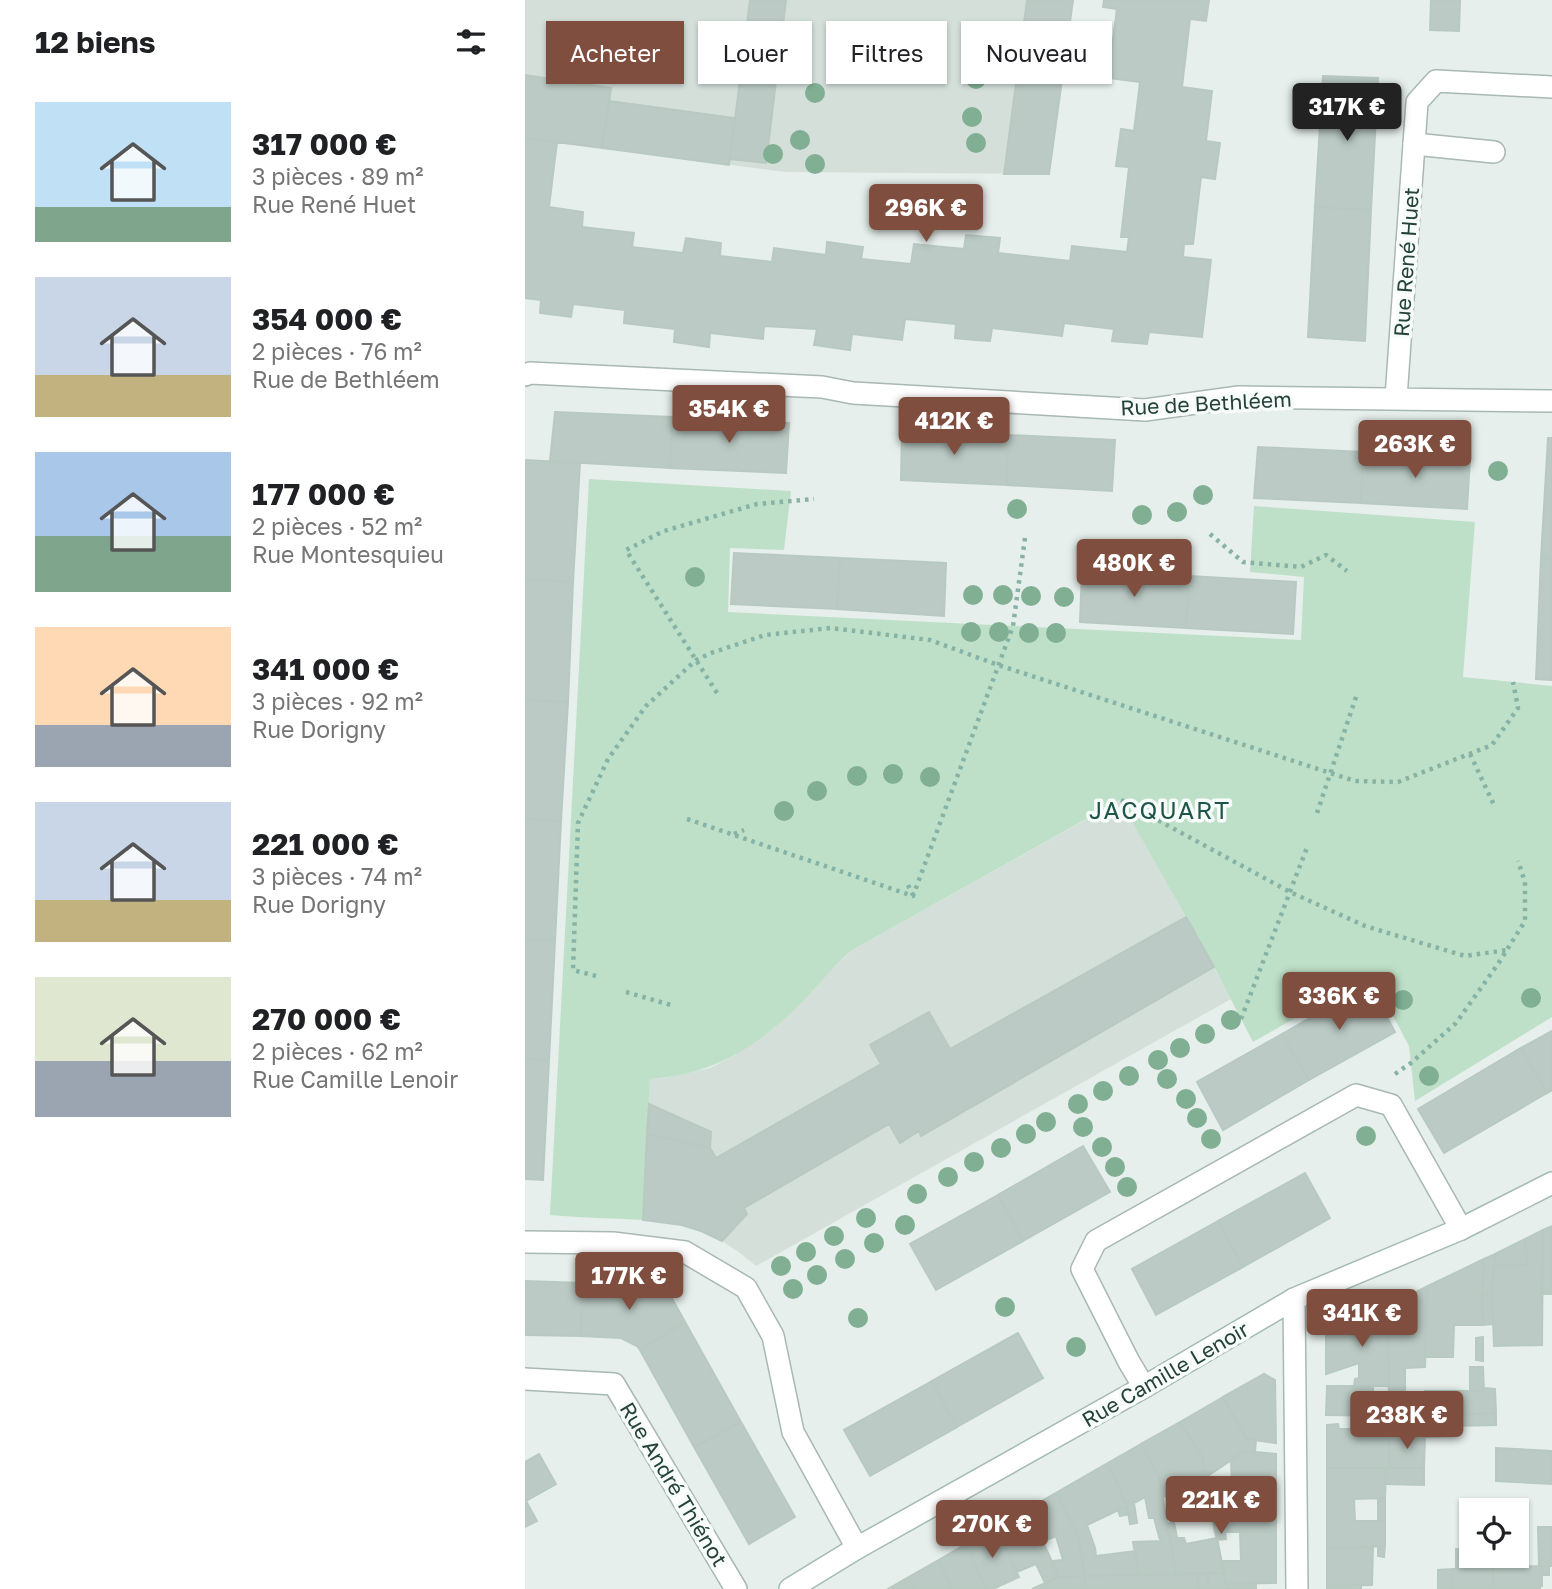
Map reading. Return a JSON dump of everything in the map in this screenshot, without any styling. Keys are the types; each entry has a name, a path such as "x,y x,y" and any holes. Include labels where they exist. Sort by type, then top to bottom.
{"street":[{"name":"Rue René Huet","path":"1396,398 1417,102 1436,81 1552,87"},
{"path":"1414,144 1494,152"},
{"name":"Rue de Bethléem","path":"525,375 544,373 822,387 853,393 1145,410 1239,397 1552,401"},
{"path":"1144,1387 1082,1269 1096,1241 1356,1095 1391,1105 1461,1229"},
{"name":"Rue Camille Lenoir","path":"790,1589 857,1548 1144,1387 1294,1299 1461,1229 1552,1183"},
{"path":"525,1242 613,1243 685,1252 746,1288 773,1336 793,1432 857,1548"},
{"path":"1294,1299 1297,1589"},
{"name":"Rue André Thiénot","path":"525,1379 614,1384 736,1589"}],"path":[{"path":"717,693 626,550 664,531 757,504 814,499"},
{"path":"1210,534 1243,562 1301,567 1326,555 1347,571"},
{"path":"913,896 1013,626 1025,538"},
{"path":"596,976 573,970 578,824 608,759 646,706 696,660 765,635 831,628 930,640 998,665 1355,781 1398,782 1492,745 1518,708 1513,682"},
{"path":"1317,813 1357,694"},
{"path":"1470,754 1494,805"},
{"path":"955,764 963,759"},
{"path":"1121,800 1290,892 1365,926 1465,956 1507,950"},
{"path":"687,818 913,896"},
{"path":"733,834 744,830"},
{"path":"1241,1019 1308,845"},
{"path":"1364,1097 1411,1063 1456,1023 1507,950 1525,921 1525,882 1518,861"},
{"path":"908,885 913,896"},
{"path":"626,992 674,1006"}],"shaded area":[{"path":"525,0 1073,0 1070,21 961,21 961,84 1061,84 1049,174 785,172 525,138"},
{"path":"1121,800 1231,999 756,1266 722,1241 701,1231 666,1222 643,1220 650,1079 710,1068 735,1055 770,1031 854,949"}],"green space":[{"path":"589,479 791,491 784,550 730,548 728,612 1301,640 1304,577 1250,572 1254,506 1475,522 1463,677 1552,686 1552,1017 1415,1101 1409,1046 1371,975 1253,1042 1120,800 854,949 792,1012 738,1053 697,1071 650,1079 643,1220 550,1215"}],"building":[{"path":"750,0 786,0 783,21 747,21"},
{"path":"1027,0 1073,0 1070,21 1024,21"},
{"path":"1104,0 1209,0 1206,21 1190,19 1182,87 1212,91 1206,141 1220,143 1215,179 1201,177 1193,244 1184,244 1183,257 1211,260 1202,337 1149,332 1147,344 1112,341 1114,329 1064,323 1062,336 992,328 990,341 955,338 956,324 905,319 902,340 852,334 850,350 814,345 817,329 764,326 763,339 710,333 709,347 674,342 675,329 624,323 625,310 573,304 571,317 540,313 541,300 525,298 525,138 557,142 549,207 583,212 582,227 634,233 632,247 683,253 686,238 721,243 720,256 772,262 774,248 826,255 827,242 863,247 861,259 911,264 914,244 964,249 966,235 1000,238 998,253 1070,261 1072,246 1127,252 1129,237 1121,237 1129,167 1116,166 1121,129 1134,131 1140,82 1112,78 1112,47 1117,9 1103,7"},
{"path":"1431,0 1460,0 1459,31 1430,30"},
{"path":"525,75 546,78 546,84 585,84 611,88 602,148 525,138"},
{"path":"1323,76 1378,78 1371,210 1315,207"},
{"path":"739,84 776,84 766,163 730,159"},
{"path":"1016,84 1061,84 1049,174 1004,174"},
{"path":"609,101 735,118 729,165 602,148"},
{"path":"1315,207 1371,210 1365,341 1308,337"},
{"path":"555,412 672,417 670,468 550,461"},
{"path":"672,417 789,423 786,473 670,468"},
{"path":"902,429 1008,435 1007,485 901,480"},
{"path":"1008,435 1115,440 1112,491 1007,485"},
{"path":"1548,438 1552,438 1552,559 1541,558"},
{"path":"1258,447 1363,452 1361,503 1254,498"},
{"path":"1363,452 1470,458 1467,509 1361,503"},
{"path":"525,460 580,463 573,582 525,579"},
{"path":"734,553 840,558 837,609 731,604"},
{"path":"840,558 946,563 944,616 837,609"},
{"path":"1541,558 1552,559 1552,680 1536,679"},
{"path":"1082,570 1189,576 1186,628 1080,622"},
{"path":"1189,576 1296,582 1293,634 1186,628"},
{"path":"525,579 573,582 568,702 525,700"},
{"path":"525,700 568,702 561,821 525,819"},
{"path":"525,819 561,821 555,941 525,939"},
{"path":"1186,917 1214,967 921,1136 919,1131 900,1143 889,1124 744,1208 747,1214 722,1241 682,1225 643,1220 647,1134 710,1148 716,1158 881,1064 870,1045 929,1012 950,1049"},
{"path":"525,939 555,941 549,1060 525,1059"},
{"path":"1369,984 1395,1032 1309,1080 1282,1034"},
{"path":"1552,1031 1552,1090 1547,1093 1521,1048"},
{"path":"1282,1034 1309,1080 1223,1130 1197,1082"},
{"path":"1521,1048 1547,1093 1444,1153 1418,1109"},
{"path":"525,1059 549,1060 543,1180 525,1179"},
{"path":"649,1104 711,1132 710,1148 647,1134"},
{"path":"1083,1146 1110,1192 1023,1241 998,1195"},
{"path":"1305,1173 1330,1218 1243,1267 1218,1221"},
{"path":"998,1195 1023,1241 936,1290 910,1244"},
{"path":"1218,1221 1243,1267 1156,1315 1132,1269"},
{"path":"1552,1226 1552,1294 1541,1294 1543,1230"},
{"path":"1543,1230 1542,1345 1494,1346 1494,1266 1528,1265 1525,1239"},
{"path":"1525,1239 1528,1265 1494,1266 1495,1254"},
{"path":"1495,1254 1492,1292 1482,1296 1484,1259"},
{"path":"1484,1259 1483,1325 1454,1325 1453,1357 1425,1357 1428,1286"},
{"path":"525,1281 582,1283 581,1336 525,1335"},
{"path":"582,1283 664,1284 685,1322 640,1350 621,1338 581,1336"},
{"path":"1428,1286 1425,1367 1405,1368 1405,1416 1389,1416 1388,1306"},
{"path":"1492,1292 1493,1324 1483,1325 1482,1296"},
{"path":"1388,1306 1389,1386 1354,1386 1355,1379 1359,1378 1359,1363 1326,1374 1326,1336"},
{"path":"685,1322 741,1422 694,1447 640,1350"},
{"path":"1018,1333 1043,1378 957,1427 932,1381"},
{"path":"1483,1337 1483,1345 1476,1345 1476,1338"},
{"path":"1476,1345 1483,1345 1483,1361 1476,1360"},
{"path":"1470,1367 1483,1367 1484,1391 1470,1391"},
{"path":"1264,1374 1275,1380 1276,1443 1247,1439 1223,1397"},
{"path":"932,1381 957,1427 870,1476 844,1430"},
{"path":"1327,1386 1361,1386 1361,1403 1389,1403 1389,1416 1326,1415"},
{"path":"1361,1386 1373,1386 1373,1403 1361,1403"},
{"path":"1484,1388 1495,1389 1496,1413 1455,1415 1455,1436 1425,1437 1425,1391 1484,1391"},
{"path":"1223,1397 1247,1439 1256,1440 1255,1452 1245,1451 1206,1477 1202,1456 1180,1422"},
{"path":"1418,1407 1424,1407 1425,1416 1417,1417"},
{"path":"1496,1413 1496,1425 1455,1426 1455,1415"},
{"path":"1360,1415 1389,1416 1389,1468 1327,1468 1327,1425 1338,1424 1339,1429 1360,1429"},
{"path":"741,1422 795,1517 749,1544 694,1447"},
{"path":"1180,1422 1202,1456 1208,1487 1162,1497 1159,1476 1141,1444"},
{"path":"1389,1434 1425,1434 1424,1468 1389,1468"},
{"path":"1141,1444 1159,1476 1176,1574 1139,1575 1133,1542 1161,1541 1154,1518 1149,1518 1145,1497 1134,1503 1137,1523 1130,1524 1127,1505 1108,1463"},
{"path":"1496,1448 1552,1451 1552,1484 1496,1481"},
{"path":"1245,1451 1276,1454 1276,1532 1215,1532 1212,1515 1228,1514 1233,1507 1231,1460"},
{"path":"539,1454 556,1484 526,1501 537,1521 525,1527 525,1462"},
{"path":"1108,1463 1127,1506 1087,1525 1096,1556 1135,1551 1139,1575 1085,1576 1079,1540 1056,1493"},
{"path":"1327,1468 1386,1468 1385,1498 1354,1499 1355,1521 1385,1521 1385,1546 1327,1548"},
{"path":"1386,1468 1424,1468 1424,1485 1385,1484"},
{"path":"1056,1493 1079,1540 1085,1576 1059,1577 1051,1561 1063,1560 1056,1536 1042,1542 1028,1509"},
{"path":"1385,1498 1385,1521 1378,1521 1378,1499"},
{"path":"1127,1506 1129,1514 1120,1516 1118,1510"},
{"path":"1028,1509 1059,1577 1045,1583 1036,1564 1017,1572 996,1528"},
{"path":"1174,1522 1177,1538 1184,1538 1186,1544 1217,1538 1224,1573 1176,1574 1167,1523"},
{"path":"1538,1527 1552,1527 1552,1566 1539,1566"},
{"path":"996,1528 1019,1577 993,1589 986,1589 966,1544"},
{"path":"1215,1532 1225,1532 1226,1539 1217,1540"},
{"path":"1240,1532 1276,1532 1276,1583 1226,1584 1220,1561 1241,1561"},
{"path":"966,1544 986,1589 953,1589 939,1560"},
{"path":"1385,1546 1384,1557 1378,1556 1378,1547"},
{"path":"1327,1548 1373,1548 1372,1585 1327,1586"},
{"path":"1456,1549 1459,1549 1459,1568 1493,1568 1456,1569"},
{"path":"939,1560 953,1589 915,1589 909,1577"},
{"path":"1542,1566 1549,1566 1549,1575 1542,1574"},
{"path":"1542,1566 1540,1589 1493,1589 1493,1568"},
{"path":"1493,1568 1493,1589 1452,1589 1452,1569"},
{"path":"1452,1569 1452,1589 1438,1589 1438,1570"},
{"path":"1208,1573 1208,1589 1198,1589 1198,1574"},
{"path":"1208,1573 1224,1573 1228,1589 1208,1589"},
{"path":"1198,1574 1198,1589 1085,1589 1085,1576"},
{"path":"1085,1576 1085,1589 1032,1589 1059,1577"},
{"path":"909,1577 915,1589 888,1589"},
{"path":"1256,1583 1256,1589 1228,1589 1226,1584"},
{"path":"1361,1585 1361,1589 1327,1589 1327,1586"}],"district":[{"name":"JACQUART","path":"1160,809"}]}
